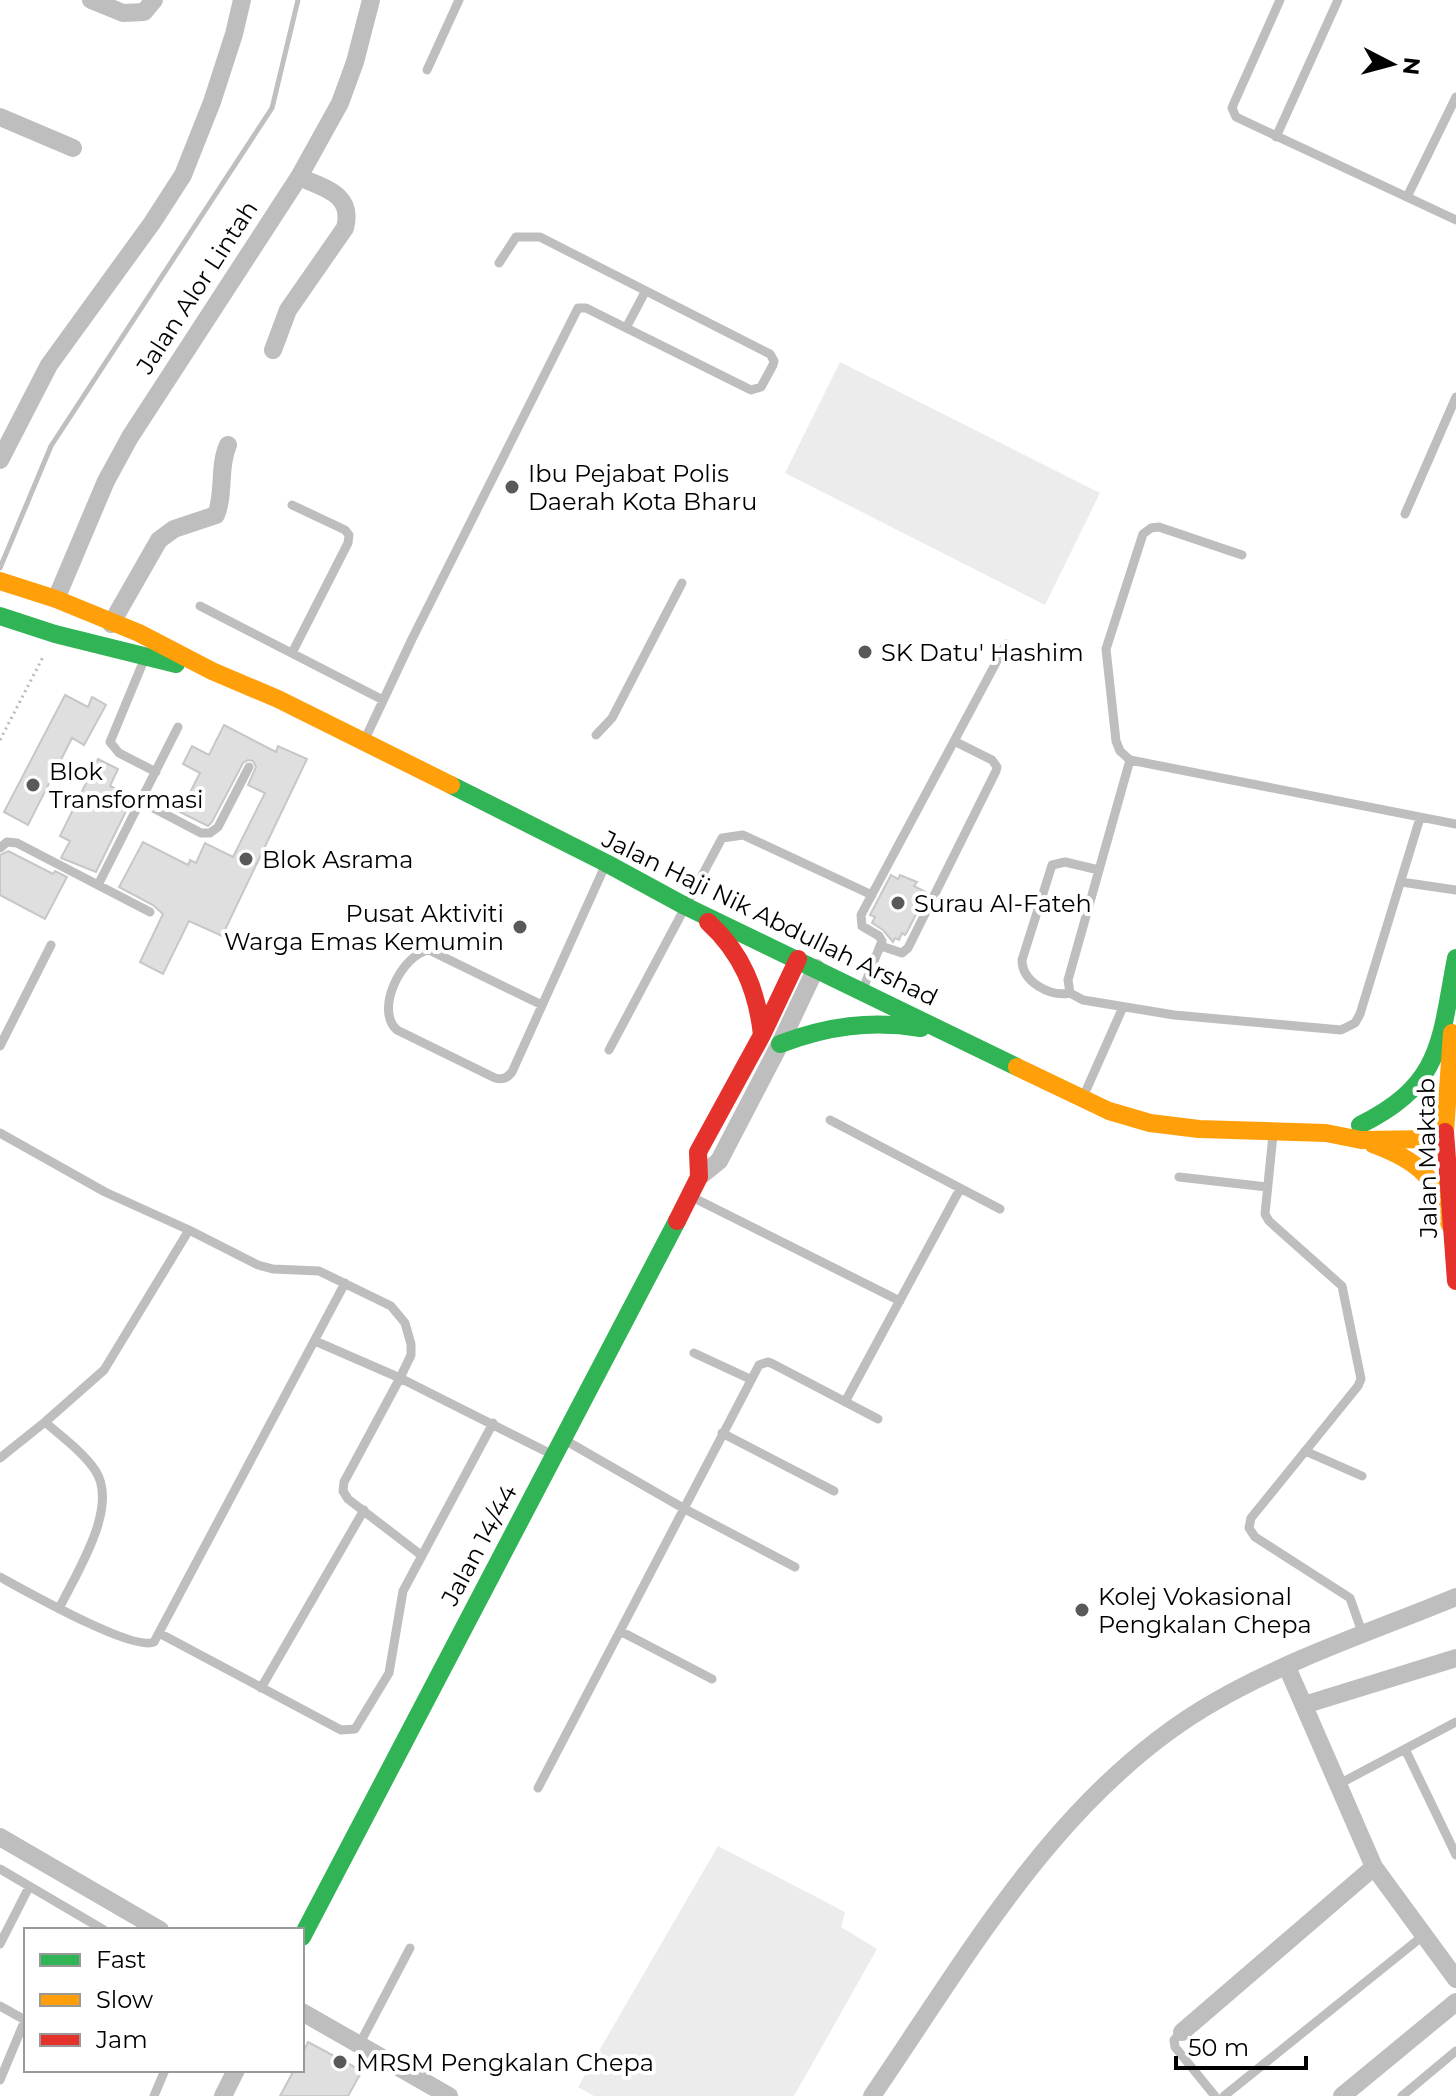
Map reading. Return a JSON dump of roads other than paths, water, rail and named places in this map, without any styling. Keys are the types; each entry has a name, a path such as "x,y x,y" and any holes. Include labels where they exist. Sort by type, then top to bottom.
{"main road":[{"name":"Jalan Haji Nik Abdullah Arshad","path":"0,581 50,597 139,633 212,671 278,699 606,863 685,906 1109,1111 1150,1123 1199,1129 1361,1132 1433,1139 1445,1132"},
{"name":"Jalan Haji Nik Abdullah Arshad","path":"0,616 55,634 212,671"},
{"path":"685,906 716,929 741,960 756,996 762,1035"},
{"path":"1450,1225 1441,1194 1420,1165 1361,1132 1403,1103 1427,1072 1437,1050 1456,958"},
{"name":"Jalan 14/44","path":"304,1933 690,1196 699,1177 698,1152 762,1035 798,959"},
{"name":"Jalan Maktab","path":"1456,986 1445,1132 1456,1281"},
{"path":"780,1044 828,1028 878,1023 917,1027 975,1046"}],"street":[{"path":"91,0 125,14 144,12 154,0"},
{"path":"0,460 49,365 183,175 212,102 242,0"},
{"name":"Jalan Alor Lintah","path":"50,597 130,437 299,177 340,103 355,62 371,0"},
{"path":"0,117 73,148"},
{"path":"273,350 288,310 345,228 348,215 345,203 334,193 299,177"},
{"path":"111,624 159,540 174,529 216,515 224,453 228,445"},
{"name":"Jalan 14/44","path":"699,1177 719,1161 816,968"},
{"path":"872,2096 1018,1884 1094,1794 1152,1743 1216,1700 1456,1597"},
{"path":"1304,1705 1455,1660"},
{"path":"1287,1667 1374,1867 1456,1979"},
{"path":"0,1837 157,1928"},
{"path":"1182,2032 1374,1867"},
{"path":"1342,2096 1456,2002"},
{"path":"304,2013 449,2096"},
{"path":"223,2096 235,2072"}],"lane":[{"path":"427,70 459,0"},
{"path":"1280,0 1232,108 1236,117 1456,220"},
{"path":"1276,137 1338,0"},
{"path":"1407,197 1456,97"},
{"path":"364,742 575,311 586,308 751,390 761,387 773,365 770,354 536,236 516,237 499,263"},
{"path":"626,328 645,292"},
{"path":"1405,514 1456,397"},
{"path":"292,505 345,530 349,535 348,543 292,653"},
{"path":"1242,555 1159,527 1143,534 1106,649 1116,741 1120,751 1130,760 1456,824"},
{"path":"596,735 612,718 682,583"},
{"path":"200,606 383,700"},
{"path":"862,991 881,946 881,938 866,930 860,920 1006,644"},
{"path":"145,657 110,742 119,753 156,772"},
{"path":"98,885 178,727"},
{"path":"881,946 902,953 908,948 996,771 992,760 954,741"},
{"path":"1070,993 1068,980 1130,760"},
{"path":"140,801 201,833 210,833 218,827 249,767"},
{"path":"1099,870 1065,862 1052,865 1022,960 1022,968 1033,982 1055,993 1070,993 1083,1000 1174,1015 1341,1030 1349,1027 1360,1014 1420,818"},
{"path":"609,1050 718,842 735,834 743,835 872,895"},
{"path":"0,848 7,842 17,843 150,912"},
{"path":"542,1005 429,950 409,960 387,1004 394,1027 505,1079 512,1072 606,863"},
{"path":"1401,882 1456,890"},
{"path":"0,1046 51,945"},
{"path":"1082,1099 1123,1007"},
{"path":"830,1120 1000,1209"},
{"path":"1273,1131 1266,1218 1342,1286 1360,1375 1358,1386 1251,1518 1249,1528 1255,1537 1350,1598 1363,1635"},
{"path":"0,1133 105,1192 262,1267 313,1270 391,1306 405,1323 411,1355 343,1486 345,1495 421,1555"},
{"path":"1179,1177 1267,1187"},
{"path":"845,1402 960,1189"},
{"path":"690,1196 900,1301"},
{"path":"0,1458 104,1370 189,1230"},
{"path":"0,1577 59,1609 140,1644 150,1645 345,1283"},
{"path":"315,1341 493,1423 558,1447 795,1567"},
{"path":"694,1353 750,1379"},
{"path":"538,1788 759,1365 768,1362 878,1419"},
{"path":"45,1422 95,1470 104,1501 100,1522 59,1609"},
{"path":"159,1633 341,1730 355,1729 387,1678 401,1594 493,1423"},
{"path":"722,1433 834,1491"},
{"path":"1305,1451 1362,1476"},
{"path":"261,1688 364,1510"},
{"path":"620,1631 712,1679"},
{"path":"1339,1784 1456,1722"},
{"path":"1405,1749 1456,1855"},
{"path":"0,1869 101,1928"},
{"path":"0,1944 29,1887"},
{"path":"1224,2096 1424,1935"},
{"path":"359,2045 410,1948"},
{"path":"0,2006 24,2019"},
{"path":"0,2080 24,2022"},
{"path":"1182,2032 1174,2040 1175,2047 1215,2096"},
{"path":"1402,2096 1456,2051"},
{"path":"154,2096 164,2072"}],"waterway":[{"path":"0,568 51,446 272,108 298,0"}],"place":[{"name":"Ibu Pejabat Polis Daerah Kota Bharu","path":"512,487"},
{"name":"SK Datu' Hashim","path":"865,652"},
{"name":"Blok Transformasi","path":"33,785"},
{"name":"Blok Asrama","path":"246,859"},
{"name":"Surau Al-Fateh","path":"898,903"},
{"name":"Pusat Aktiviti Warga Emas Kemumin","path":"520,927"},
{"name":"Kolej Vokasional Pengkalan Chepa","path":"1082,1610"},
{"name":"MRSM Pengkalan Chepa","path":"340,2062"}]}
